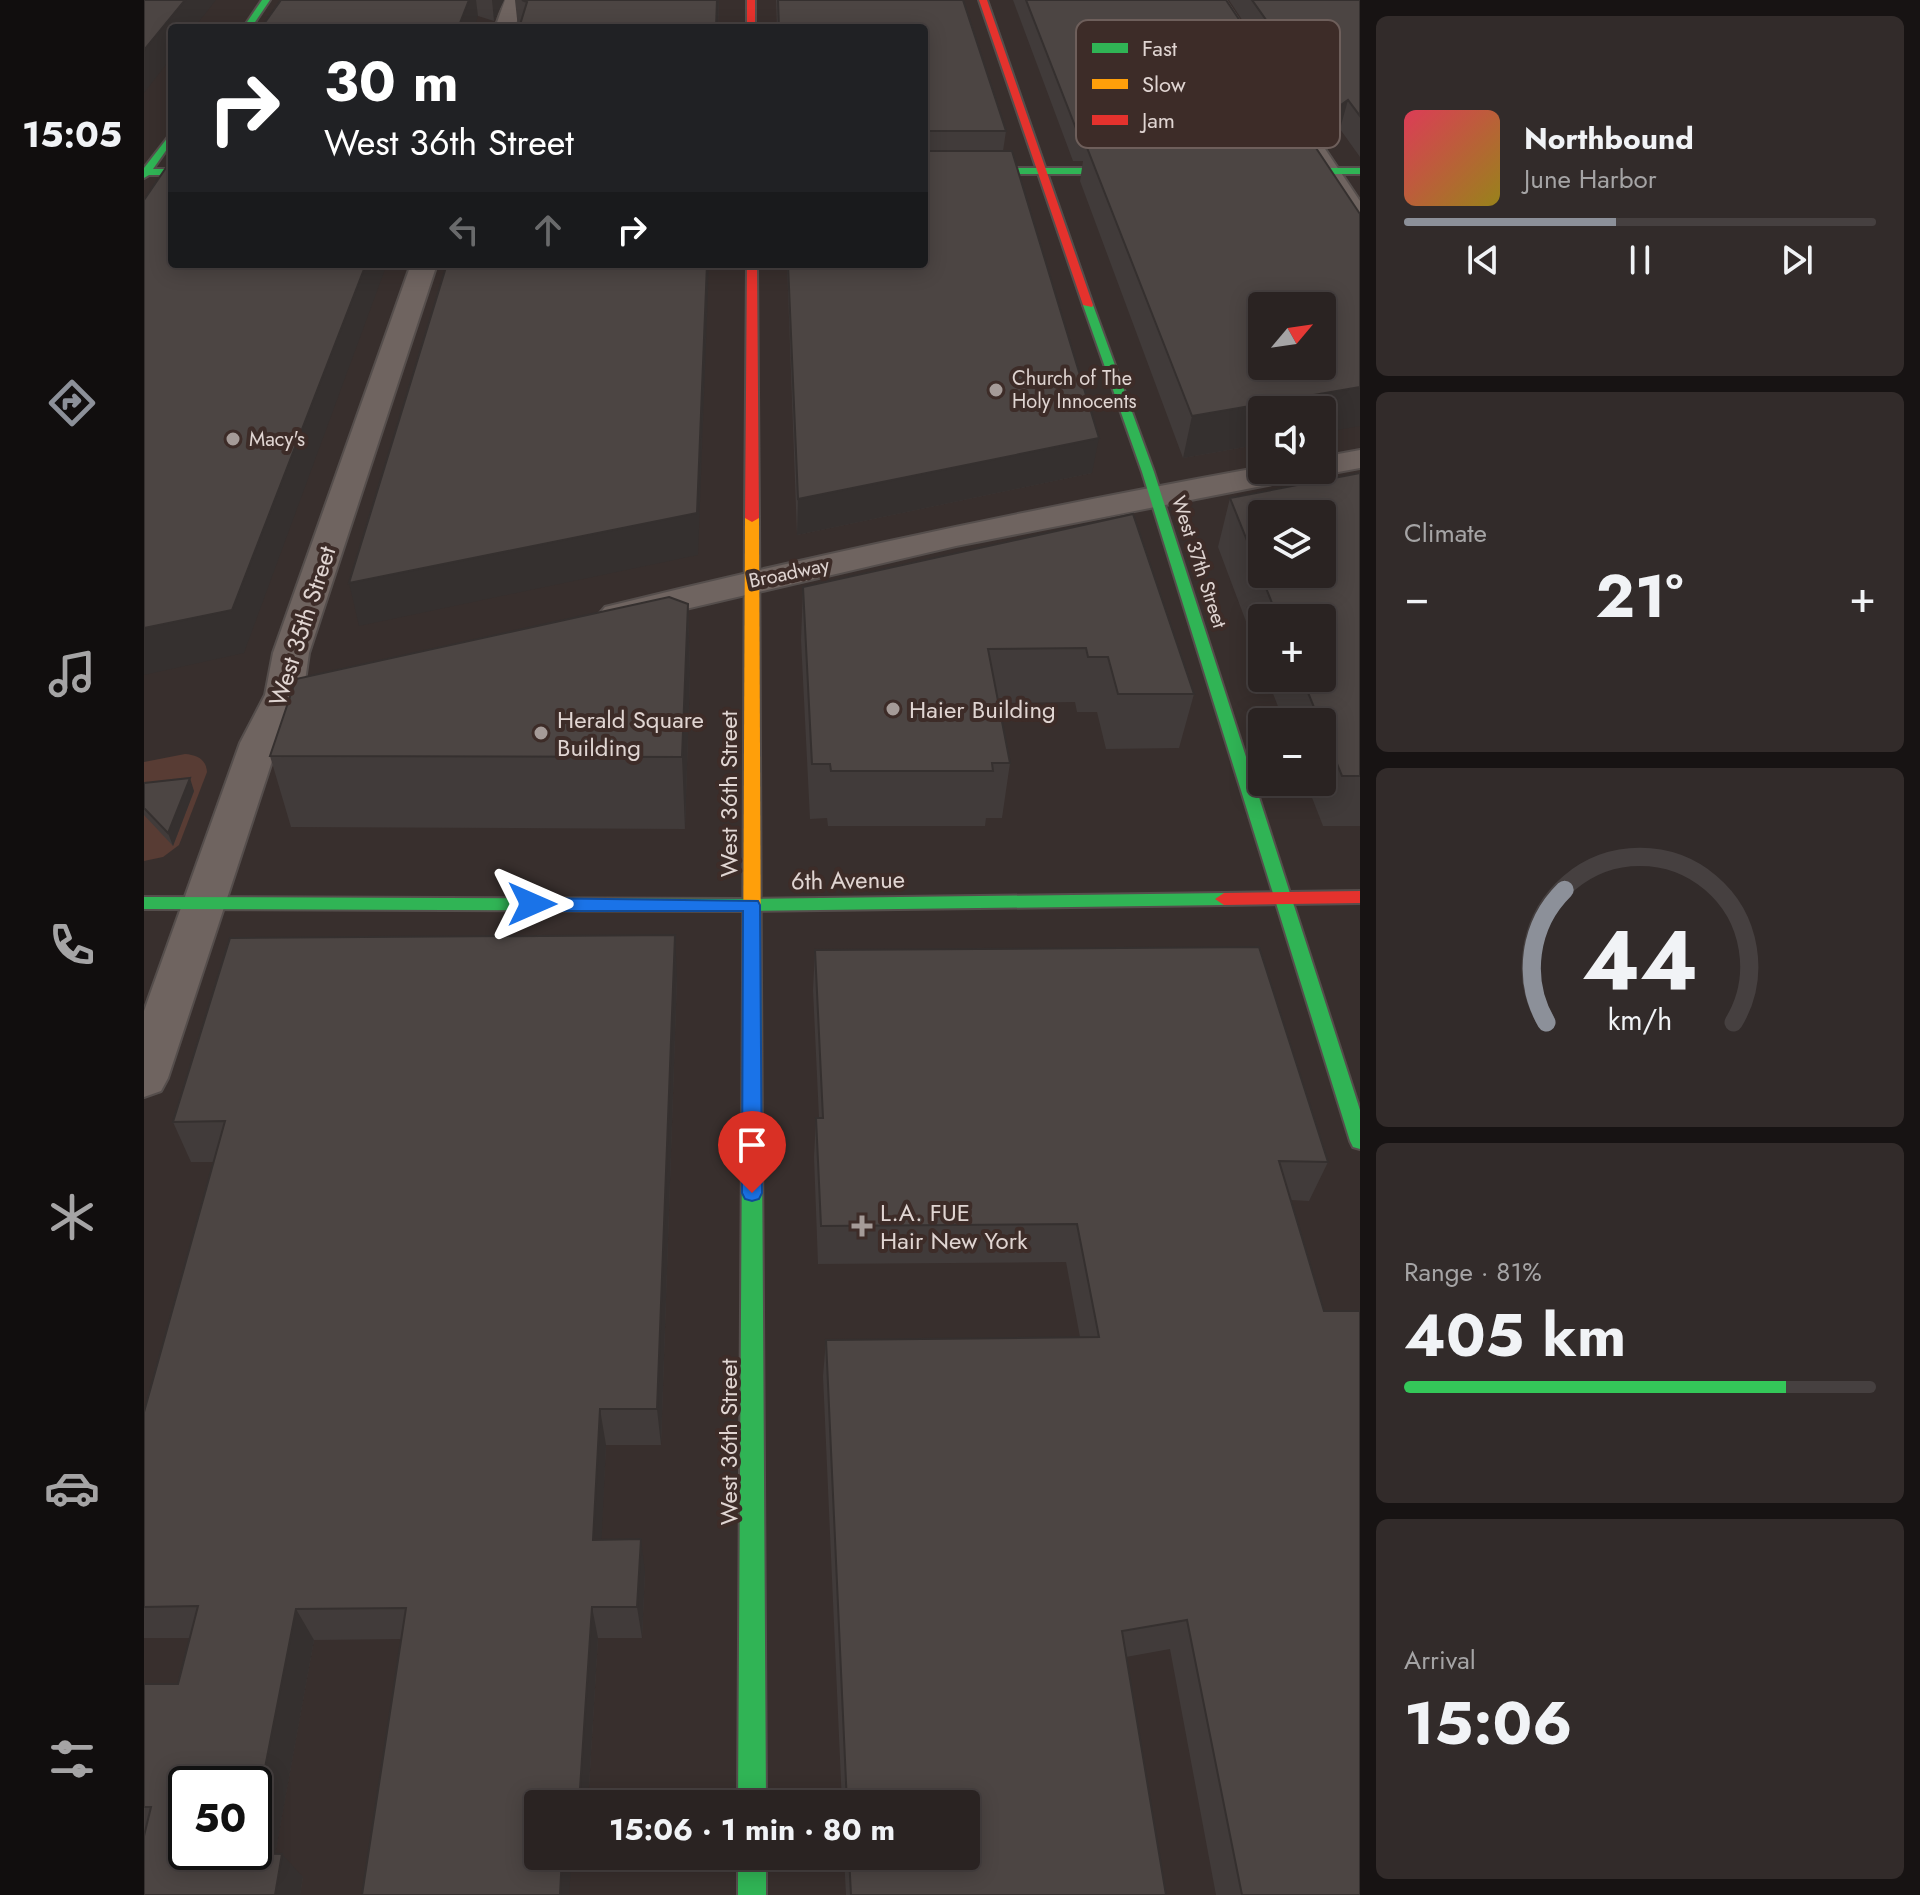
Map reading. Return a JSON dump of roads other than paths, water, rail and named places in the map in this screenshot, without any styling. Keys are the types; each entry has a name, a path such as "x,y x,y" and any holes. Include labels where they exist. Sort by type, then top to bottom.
{"main road":[{"path":"250,24 266,0"},
{"path":"751,0 751,24"},
{"name":"West 37th Street","path":"983,0 1155,496 1360,1141"},
{"path":"145,173 168,141"},
{"path":"928,171 1163,171"},
{"path":"1250,171 1360,171"},
{"path":"145,173 168,172"},
{"name":"West 36th Street","path":"752,268 752,1790"},
{"name":"6th Avenue","path":"144,903 751,905 1360,897"},
{"path":"752,1870 752,1895"}],"street":[{"path":"506,24 514,0"},
{"path":"1216,0 1229,20"},
{"path":"1313,148 1360,219"},
{"name":"West 35th Street","path":"144,1078 259,743 298,692 291,653 423,268"},
{"path":"1336,463 1360,459"},
{"name":"Broadway","path":"583,623 752,580 1248,479"}],"place":[{"name":"Church of The Holy Innocents","path":"996,390"},
{"name":"Macy's","path":"233,439"},
{"name":"Haier Building","path":"893,709"},
{"name":"Herald Square Building","path":"541,733"},
{"name":"L.A. FUE Hair New York","path":"862,1226"}]}
